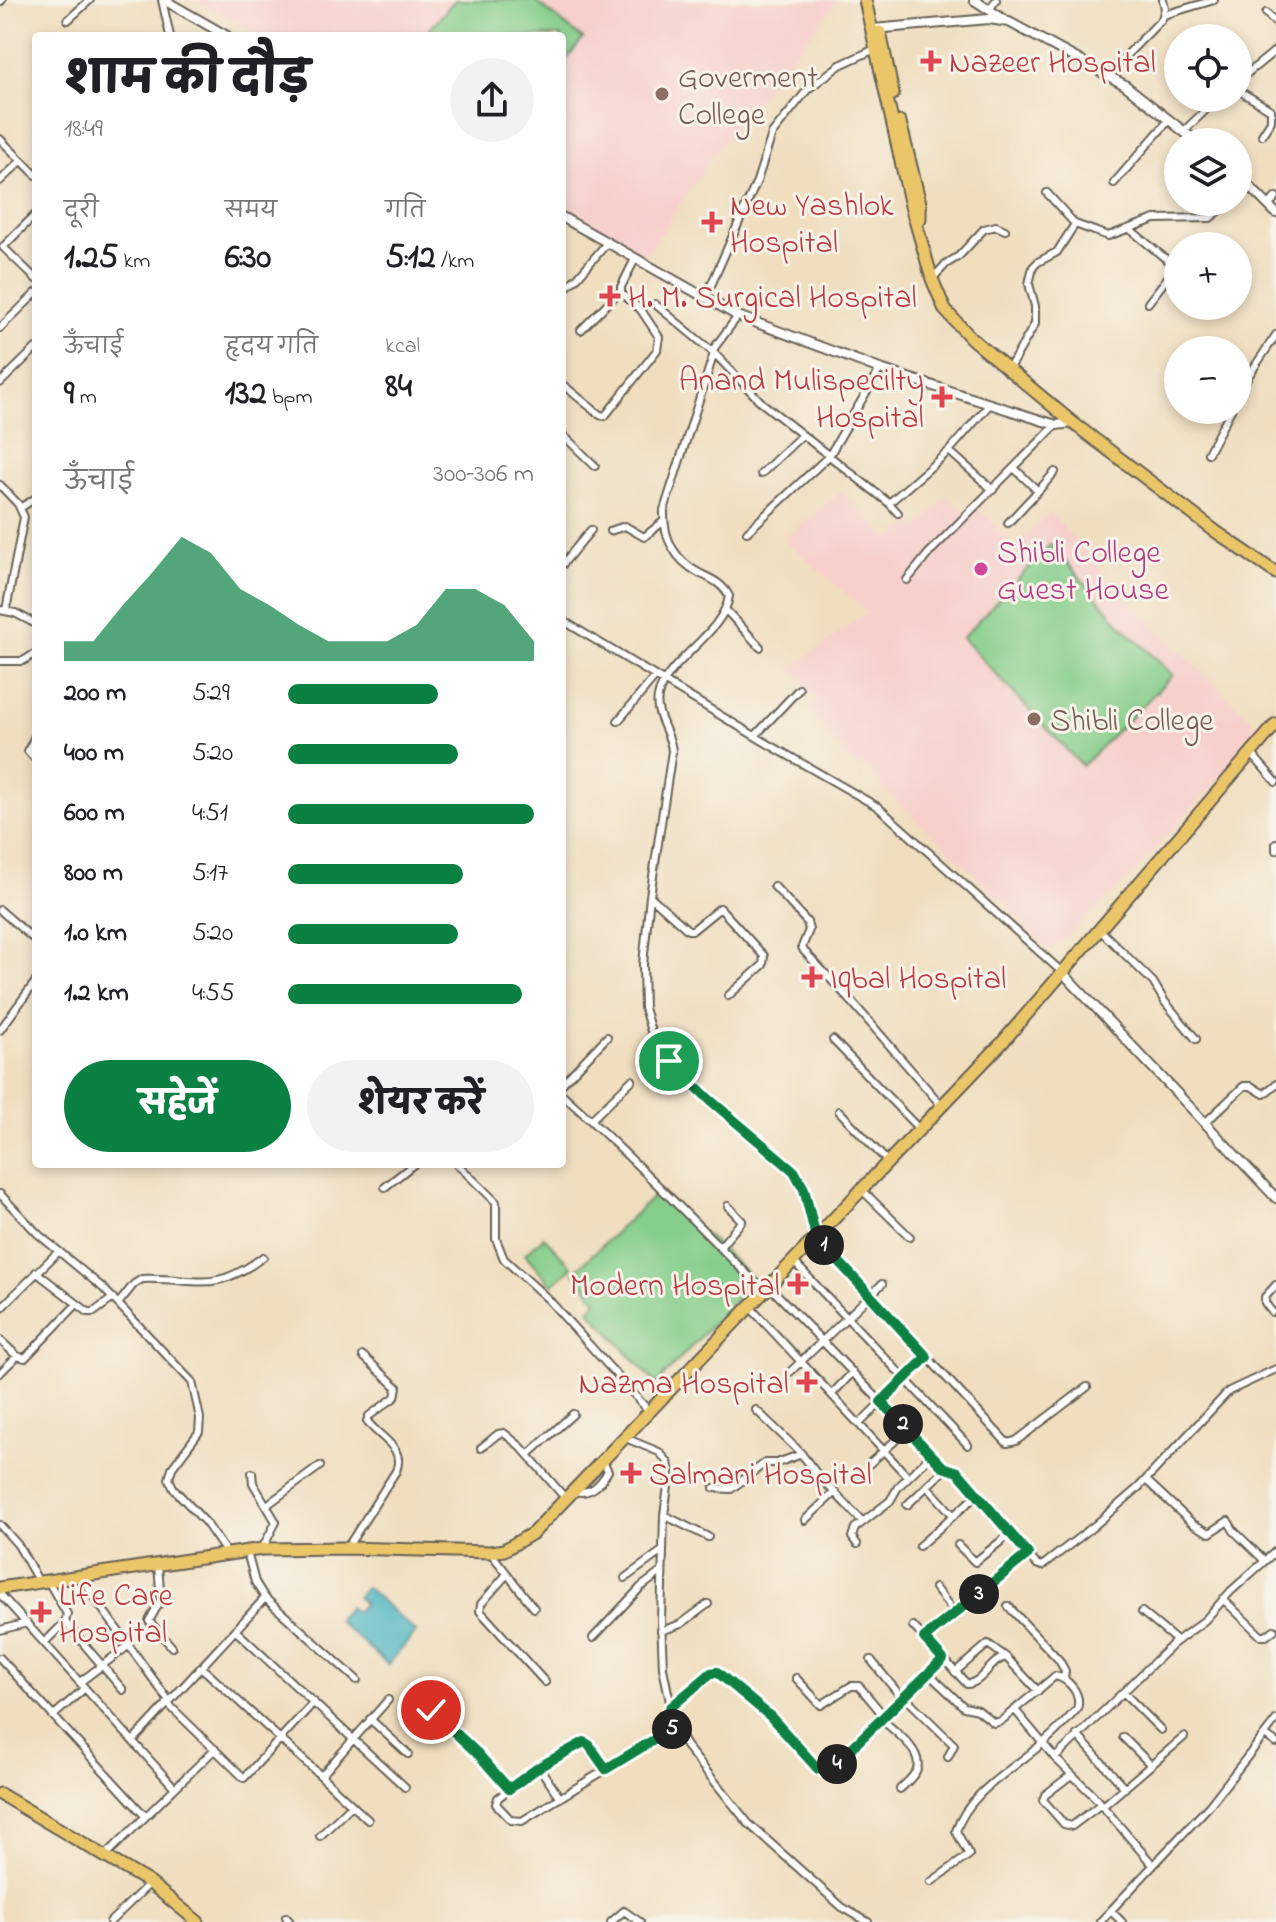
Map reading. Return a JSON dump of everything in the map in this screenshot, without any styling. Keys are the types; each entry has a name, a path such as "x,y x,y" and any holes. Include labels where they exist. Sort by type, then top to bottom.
{"highway":[{"path":"865,0 920,203 921,231"},
{"path":"872,0 875,49 911,206 921,231 932,279 945,310 1008,370 1073,423 1215,531 1274,567"},
{"path":"0,1591 44,1581 262,1549 490,1552 504,1550 533,1533 1001,1044 1276,724"},
{"path":"0,1794 150,1883 198,1922"}],"street":[{"path":"68,20 90,0"},
{"path":"163,0 169,32"},
{"path":"163,0 220,32"},
{"path":"974,0 1125,85 1180,128"},
{"path":"989,10 996,0"},
{"path":"1163,0 1164,15"},
{"path":"1110,76 1164,15 1214,0"},
{"path":"1266,13 1276,23"},
{"path":"875,28 989,19 1009,22"},
{"path":"705,299 757,181 772,134 808,89 840,65 875,49"},
{"path":"1252,70 1276,50"},
{"path":"1252,98 1271,110 1271,121 1262,135"},
{"path":"1187,128 1204,112"},
{"path":"1114,183 1169,120"},
{"path":"0,139 32,171"},
{"path":"0,181 21,161"},
{"path":"1252,188 1276,213"},
{"path":"1047,193 1075,224 1102,236 1131,230 1155,219 1213,216"},
{"path":"1269,205 1276,197"},
{"path":"32,218 3,247 32,275"},
{"path":"566,219 738,316 880,369 1056,425 1073,423"},
{"path":"1008,370 1035,324 1035,306 1029,284 1033,267 1057,252 1075,224"},
{"path":"932,279 984,229 991,225 1005,230"},
{"path":"1131,230 1172,264 1172,272 1148,303"},
{"path":"566,288 607,243"},
{"path":"581,330 621,290 635,259"},
{"path":"566,387 605,416 657,350 659,337 644,314 624,297 621,290"},
{"path":"0,328 32,297"},
{"path":"655,304 714,353 762,403 898,513"},
{"path":"738,316 712,351 714,353 670,490 664,521 676,555 687,566 713,580 729,596 725,609 664,682 659,693 657,706 671,739 672,751 650,896 643,988 644,1008 653,1038 669,1061 694,1085 794,1171 804,1189 816,1237 1011,1444 1087,1387"},
{"path":"1252,371 1276,335"},
{"path":"0,383 32,352"},
{"path":"747,532 829,456 880,369"},
{"path":"889,503 949,451 990,404"},
{"path":"1208,453 1224,424"},
{"path":"907,580 929,553 1056,425"},
{"path":"761,474 802,435"},
{"path":"566,438 595,466"},
{"path":"949,451 993,490"},
{"path":"1014,468 1038,491"},
{"path":"1008,523 1055,472"},
{"path":"0,485 20,508 24,524 3,610 32,622"},
{"path":"20,508 32,500"},
{"path":"610,531 625,526 644,537 664,521"},
{"path":"566,560 591,530"},
{"path":"725,609 760,647"},
{"path":"566,622 878,807 1063,973 1276,1198"},
{"path":"0,661 23,661 32,655"},
{"path":"618,721 655,677"},
{"path":"755,736 799,689"},
{"path":"1251,753 1276,782"},
{"path":"1276,843 1276,850"},
{"path":"774,886 807,922 809,930 802,947 804,951 941,1105"},
{"path":"650,896 688,930 693,930 720,908 764,956 763,965 728,996"},
{"path":"0,910 32,938"},
{"path":"1099,929 1153,982 1165,1002 1196,1039"},
{"path":"0,1030 32,986"},
{"path":"566,1080 607,1037"},
{"path":"833,1040 918,1128"},
{"path":"591,1120 632,1080"},
{"path":"1206,1122 1244,1086 1251,1086 1264,1094 1276,1084"},
{"path":"566,1098 766,1288 943,1467 958,1472 1038,1565 1045,1564 1094,1526 1146,1480 1229,1391 1276,1369"},
{"path":"839,1111 887,1161"},
{"path":"385,1187 409,1168"},
{"path":"461,1168 496,1202 496,1239 504,1259 548,1299 648,1410"},
{"path":"861,1188 910,1237"},
{"path":"0,1194 58,1252 116,1301 145,1335 189,1377 194,1386 200,1418 199,1432 172,1468 169,1479 228,1555"},
{"path":"720,1247 742,1221 728,1206"},
{"path":"0,1309 58,1252"},
{"path":"36,1272 92,1313 116,1301 142,1279 216,1282 234,1276 263,1257"},
{"path":"793,1261 968,1445"},
{"path":"790,1372 882,1284"},
{"path":"1272,1312 1265,1303 1265,1297 1276,1285"},
{"path":"0,1340 17,1356 28,1356 77,1304"},
{"path":"749,1307 908,1477"},
{"path":"0,1373 17,1356"},
{"path":"347,1548 396,1471 400,1459 397,1451 367,1421 369,1416 395,1397 397,1387 363,1356"},
{"path":"859,1424 927,1357"},
{"path":"832,1394 852,1373"},
{"path":"756,1410 802,1454 863,1522"},
{"path":"528,1455 573,1414"},
{"path":"869,1464 908,1429"},
{"path":"481,1448 501,1432 570,1495"},
{"path":"623,1437 659,1452 668,1462 670,1482 664,1515 661,1631 663,1668 675,1727 686,1746 748,1823 842,1907 868,1922"},
{"path":"714,1488 731,1489 765,1463 777,1463 802,1454"},
{"path":"857,1544 852,1533 890,1501 908,1477 932,1454"},
{"path":"267,1505 320,1466"},
{"path":"907,1505 942,1472 943,1467"},
{"path":"252,1473 253,1483 276,1522 262,1549"},
{"path":"1146,1480 1193,1524 1210,1533 1228,1521 1265,1561"},
{"path":"927,1486 953,1515"},
{"path":"805,1520 835,1492"},
{"path":"919,1546 978,1494"},
{"path":"664,1515 708,1537"},
{"path":"0,1525 67,1614 65,1622 44,1643"},
{"path":"958,1545 975,1562 1011,1533"},
{"path":"625,1578 662,1551"},
{"path":"1055,1758 1276,1551"},
{"path":"247,1552 255,1582 265,1598 357,1680"},
{"path":"490,1552 534,1608"},
{"path":"924,1638 1028,1554"},
{"path":"158,1566 161,1600 149,1621 172,1647"},
{"path":"593,1638 641,1587 661,1572"},
{"path":"507,1574 481,1604 481,1614 545,1682"},
{"path":"83,1575 93,1596 168,1702 244,1778 314,1702"},
{"path":"935,1588 955,1613"},
{"path":"0,1591 175,1788"},
{"path":"133,1741 265,1598"},
{"path":"1223,1599 1261,1636 1274,1630"},
{"path":"661,1631 681,1624 708,1604"},
{"path":"931,1882 968,1857 969,1852 956,1831 977,1797 995,1779 1043,1743 1079,1704 1075,1691 1064,1678 1063,1666 1008,1606"},
{"path":"1142,1612 1177,1641"},
{"path":"65,1622 123,1690"},
{"path":"0,1630 27,1623"},
{"path":"913,1626 970,1684 999,1658 1006,1657"},
{"path":"236,1631 405,1787"},
{"path":"955,1672 988,1644 1006,1657 1038,1691"},
{"path":"53,1716 102,1666 128,1646"},
{"path":"0,1658 145,1816"},
{"path":"670,1708 711,1673 717,1672 770,1716 823,1772 832,1769 943,1659"},
{"path":"871,1660 903,1697 954,1745 948,1757"},
{"path":"202,1668 368,1820"},
{"path":"928,1673 964,1707 978,1710 990,1722 1001,1721 1051,1677 1064,1678"},
{"path":"796,1678 821,1705 851,1686 859,1686 911,1748 918,1764 915,1774 900,1789"},
{"path":"1124,1693 1161,1730"},
{"path":"321,1776 388,1700"},
{"path":"431,1710 478,1754 509,1789"},
{"path":"1015,1710 1153,1865"},
{"path":"370,1719 408,1754"},
{"path":"1100,1922 1209,1806 1276,1720"},
{"path":"606,1769 584,1742 539,1767 498,1798 496,1804 515,1822 522,1821 675,1727"},
{"path":"1077,1735 1125,1788"},
{"path":"1265,1735 1276,1743"},
{"path":"1123,1737 1151,1765"},
{"path":"1071,1775 1043,1800 1064,1824 1072,1826 1125,1788 1184,1737"},
{"path":"105,1856 215,1749"},
{"path":"539,1767 560,1798"},
{"path":"320,1836 352,1805"},
{"path":"110,1922 150,1883"},
{"path":"611,1922 624,1911 640,1922"},
{"path":"1111,1911 1122,1922"}],"shaded area":[{"name":"Goverment College","path":"195,0 838,0 714,153 646,256 566,211 566,32 251,32"},
{"name":"Shibli College","path":"842,491 890,540 909,522 917,528 948,496 964,513 979,509 1015,546 1050,512 1136,608 1262,730 1132,876 1050,952 1004,902 887,792 865,766 855,767 809,709 817,700 792,668 867,612 784,540"}],"green space":[{"path":"455,0 534,0 583,39 566,60 566,32 427,32"},
{"path":"1051,544 1120,624 1173,675 1082,766 962,638"},
{"path":"659,1191 754,1280 656,1384 589,1310 597,1300 574,1272"},
{"path":"544,1237 572,1267 552,1285 525,1254"}],"water":[{"path":"366,1587 416,1632 388,1665 337,1620 349,1607 356,1612 364,1603 357,1597"}],"place":[{"name":"Nazeer Hospital","path":"931,61"},
{"name":"Goverment College","path":"662,94"},
{"name":"New Yashlok Hospital","path":"712,222"},
{"name":"H. M. Surgical Hospital","path":"610,296"},
{"name":"Anand Mulispecilty Hospital","path":"942,397"},
{"name":"Shibli College Guest House","path":"981,569"},
{"name":"Shibli College","path":"1034,719"},
{"name":"Iqbal Hospital","path":"812,977"},
{"name":"Modern Hospital","path":"798,1284"},
{"name":"Nazma Hospital","path":"807,1382"},
{"name":"Salmani Hospital","path":"631,1473"},
{"name":"Life Care Hospital","path":"41,1612"}],"route":[{"path":"431,1710 478,1754 509,1789 539,1767 584,1742 606,1769 675,1727 670,1708 711,1673 717,1672 770,1716 818,1769 827,1772 943,1659 924,1638 1028,1554 973,1487 954,1469 943,1467 881,1402 927,1357 816,1237 804,1189 794,1171 669,1061"}]}
